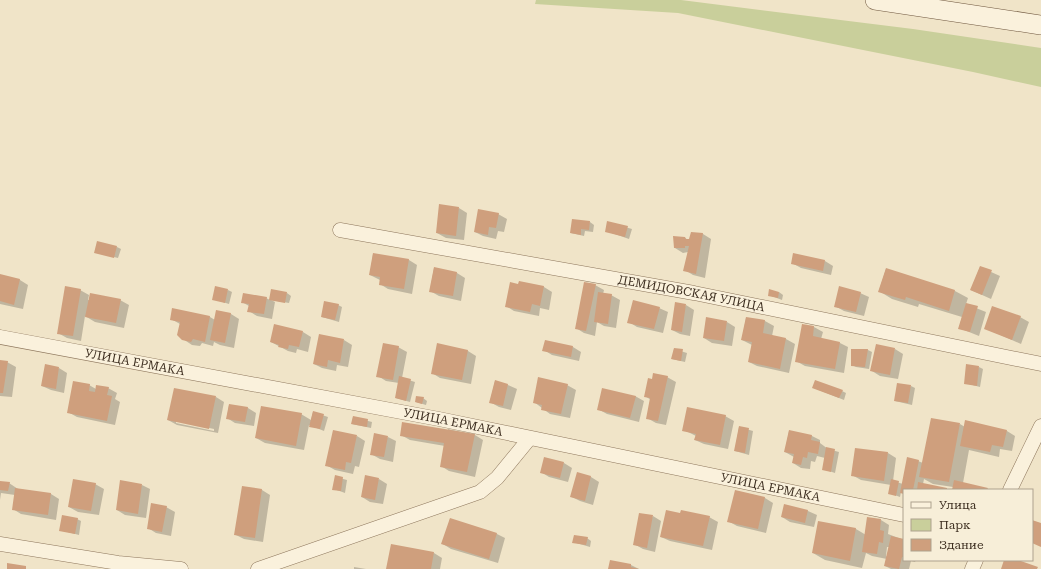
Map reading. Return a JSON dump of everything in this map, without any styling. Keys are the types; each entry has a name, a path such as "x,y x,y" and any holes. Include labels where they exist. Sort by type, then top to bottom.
{"main road":[{"path":"875,0 1041,25"}],"street":[{"name":"ДЕМИДОВСКАЯ УЛИЦА","path":"340,230 694,293 1041,364"},
{"name":"УЛИЦА ЕРМАКА","path":"0,337 439,419 529,439 903,515"},
{"path":"1010,489 1041,426"},
{"path":"258,569 480,492 497,478 529,439"},
{"path":"0,544 118,566 180,569"}],"green space":[{"path":"536,0 681,0 913,29 1041,48 1041,87 678,13 535,4"}],"building":[{"path":"439,204 459,207 456,236 436,233"},
{"path":"478,209 499,213 496,228 489,227 488,235 474,232"},
{"path":"572,219 590,221 589,230 581,229 581,235 570,233"},
{"path":"607,221 628,226 625,237 605,232"},
{"path":"691,232 703,233 696,274 683,271 689,246 685,246 685,248 674,248 673,236 685,237 686,239 689,239"},
{"path":"97,241 117,246 114,258 94,253"},
{"path":"373,253 409,259 404,289 379,285 380,277 369,275"},
{"path":"793,253 825,260 823,271 791,264"},
{"path":"980,266 992,270 982,295 970,290"},
{"path":"434,267 457,272 453,296 429,292"},
{"path":"886,268 955,290 949,311 906,297 905,300 878,292"},
{"path":"0,274 20,279 14,305 0,301"},
{"path":"519,281 544,286 540,306 532,304 530,312 505,307 510,282 518,284"},
{"path":"584,282 596,284 586,331 575,329"},
{"path":"65,286 81,289 73,336 57,334"},
{"path":"215,286 228,289 225,303 212,300"},
{"path":"839,286 861,292 856,312 834,307"},
{"path":"271,289 287,292 285,303 269,300"},
{"path":"769,289 779,292 778,298 768,296"},
{"path":"598,292 612,294 608,324 594,322"},
{"path":"90,293 121,299 116,323 85,317"},
{"path":"243,293 267,297 264,314 247,312 249,304 241,303"},
{"path":"633,300 660,307 654,329 627,323"},
{"path":"324,301 339,304 335,320 321,317"},
{"path":"675,302 686,304 682,332 671,330"},
{"path":"966,303 978,306 970,332 958,329"},
{"path":"992,306 1021,316 1012,340 984,329"},
{"path":"172,308 210,316 205,342 193,339 191,342 182,340 177,335 180,322 170,320"},
{"path":"216,310 231,313 225,343 210,340"},
{"path":"706,317 727,321 724,341 703,338"},
{"path":"746,317 765,320 763,333 786,338 780,369 748,362 752,342 741,340"},
{"path":"274,324 303,331 299,347 289,345 288,349 278,347 279,345 270,342"},
{"path":"802,324 814,326 813,336 840,342 835,369 795,362"},
{"path":"319,334 344,339 340,363 328,360 327,367 313,364"},
{"path":"545,340 573,346 571,357 542,351"},
{"path":"383,343 399,346 393,380 376,377"},
{"path":"437,343 468,350 462,380 431,374"},
{"path":"876,344 895,348 890,375 870,371"},
{"path":"674,348 683,349 681,361 671,359"},
{"path":"851,349 868,349 865,367 851,366"},
{"path":"0,360 8,361 3,393 0,393"},
{"path":"45,364 59,367 56,389 41,386"},
{"path":"966,364 979,366 977,386 964,384"},
{"path":"653,373 668,376 658,421 646,419 650,398 644,397 648,378 652,379"},
{"path":"399,376 411,379 406,401 395,398"},
{"path":"538,377 568,384 561,414 541,410 542,405 533,403"},
{"path":"495,380 508,384 503,406 489,403"},
{"path":"815,380 843,390 839,398 812,388"},
{"path":"73,381 90,384 89,391 95,392 96,385 109,387 107,395 112,396 107,421 67,413"},
{"path":"897,383 911,385 908,403 894,401"},
{"path":"174,388 216,396 209,429 167,420"},
{"path":"602,388 636,396 630,418 597,410"},
{"path":"416,396 424,397 422,404 415,402"},
{"path":"229,404 248,407 245,422 226,419"},
{"path":"261,406 302,413 296,446 255,438"},
{"path":"687,407 726,415 720,445 694,440 696,434 682,431"},
{"path":"313,411 324,414 320,429 309,427"},
{"path":"353,416 368,419 367,427 351,424"},
{"path":"931,418 960,423 949,482 919,477"},
{"path":"965,420 1007,430 1003,447 992,445 990,452 960,446"},
{"path":"402,422 475,434 467,472 440,467 444,443 400,436"},
{"path":"739,426 749,428 745,453 734,451"},
{"path":"333,430 357,435 351,463 346,462 345,470 325,466"},
{"path":"789,430 812,435 811,440 820,442 818,454 808,452 807,458 803,457 801,465 792,463 794,454 784,452"},
{"path":"374,433 388,436 384,457 370,455"},
{"path":"826,447 835,449 831,472 822,470"},
{"path":"855,448 888,452 884,481 851,476"},
{"path":"544,457 564,462 560,478 540,473"},
{"path":"907,457 919,460 913,489 903,489 903,494 900,493"},
{"path":"577,472 591,476 585,501 570,497"},
{"path":"335,475 343,477 341,491 332,490"},
{"path":"365,475 379,478 375,500 361,497"},
{"path":"73,479 96,483 91,511 68,507"},
{"path":"891,479 899,481 896,496 888,494"},
{"path":"120,480 142,484 138,514 116,510"},
{"path":"954,480 988,488 988,489 952,489"},
{"path":"0,481 10,482 8,491 0,490"},
{"path":"918,482 947,488 947,489 917,489"},
{"path":"242,486 262,489 255,538 234,535"},
{"path":"15,488 51,493 48,515 12,510"},
{"path":"735,490 765,497 758,529 727,522"},
{"path":"151,503 167,506 162,532 147,529"},
{"path":"784,504 808,510 805,523 781,517"},
{"path":"666,510 680,513 681,510 710,516 703,546 660,537"},
{"path":"639,513 653,515 647,548 633,545"},
{"path":"62,515 78,518 75,534 59,531"},
{"path":"867,517 881,519 880,530 884,531 883,543 879,542 877,554 862,552"},
{"path":"450,518 497,533 489,559 441,544"},
{"path":"1033,520 1041,523 1041,547 1033,543"},
{"path":"818,521 856,528 850,561 812,553"},
{"path":"574,535 588,537 586,545 572,543"},
{"path":"891,536 903,539 903,557 899,569 884,566"},
{"path":"391,544 434,552 431,569 386,569"},
{"path":"610,560 631,564 631,567 639,569 608,569"},
{"path":"1004,561 1021,561 1038,567 1037,569 1001,569"},
{"path":"7,563 26,566 26,569 7,569"}]}
